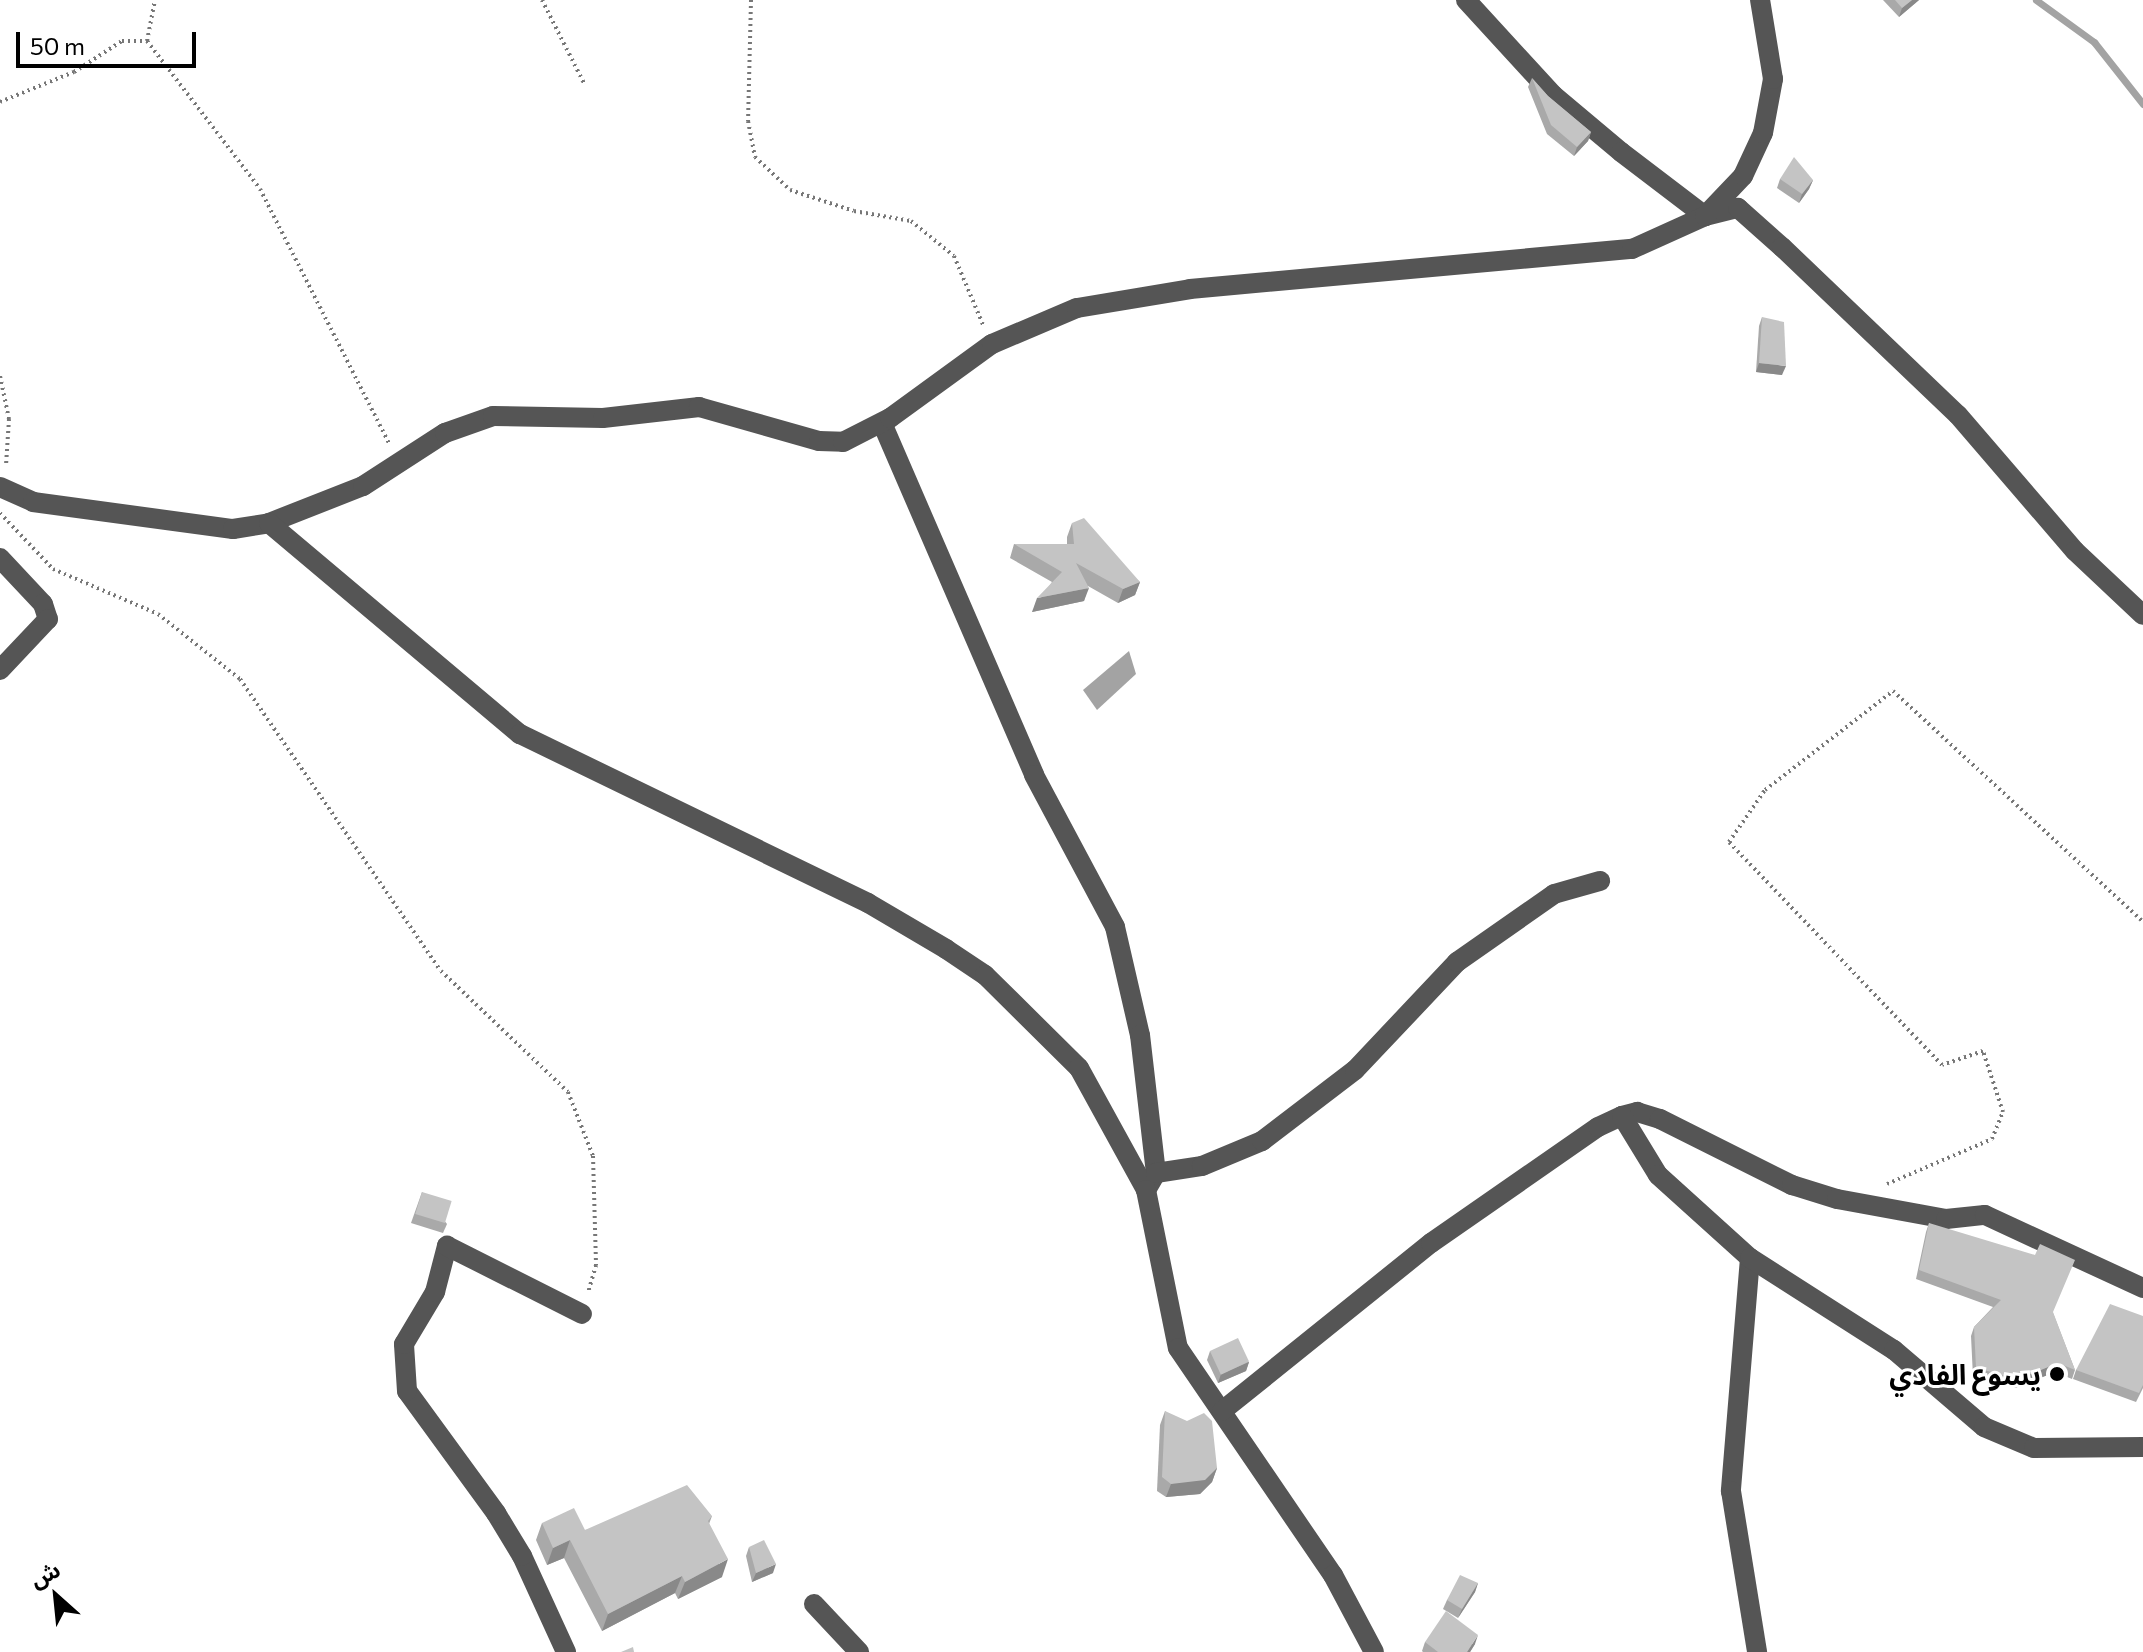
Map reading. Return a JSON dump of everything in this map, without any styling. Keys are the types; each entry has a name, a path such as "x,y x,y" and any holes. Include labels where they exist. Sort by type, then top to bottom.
{"street":[{"path":"1466,0 1585,124 1705,216"},
{"path":"1705,216 1743,176 1763,133 1773,79 1760,0"},
{"path":"0,487 33,502 233,529 269,523 363,486 445,433 493,416 603,418 699,407 819,441 843,442 882,423 992,344 1077,308 1190,289 1632,249 1705,216 1738,208 1958,415 2075,551 2143,615"},
{"path":"882,423 1034,775 1115,927 1140,1035 1151,1182 1178,1348 1333,1575 1374,1652"},
{"path":"269,523 520,734 868,903 985,975 1079,1068 1151,1182"},
{"path":"0,558 43,604 48,619 0,670"},
{"path":"1151,1182 1202,1166 1262,1141 1355,1070 1457,962 1554,894 1600,881"},
{"path":"1222,1411 1431,1243 1598,1127 1637,1112 1660,1119 1792,1185 1946,1219 1985,1215 2143,1288"},
{"path":"1622,1116 1658,1175 1750,1258 1894,1350 1984,1427 2034,1448 2143,1447"},
{"path":"566,1652 522,1556 496,1513 407,1391 404,1344 435,1292 447,1246 582,1314"},
{"path":"1750,1258 1731,1491 1757,1652"},
{"path":"814,1604 859,1652"}],"path":[{"path":"147,41 155,0"},
{"path":"542,0 585,85"},
{"path":"751,0 748,121 755,157 790,190 854,211 911,221 954,256 992,344"},
{"path":"0,102 74,72 122,41 147,41 191,92 287,234 400,463"},
{"path":"0,376 9,419 5,469 0,473"},
{"path":"0,513 53,569 158,614 240,679 441,971 568,1092 593,1156 596,1265 582,1314"},
{"path":"1852,1200 1992,1139 2003,1112 1983,1051 1942,1065 1729,842 1765,790 1893,691 2143,922"}],"shaded area":[{"path":"1129,651 1136,674 1097,710 1083,690"}],"building":[{"path":"1895,0 1912,0 1902,8"},
{"path":"1532,78 1548,96 1591,132 1577,147 1551,125"},
{"path":"1794,157 1813,180 1802,194 1780,179"},
{"path":"1762,317 1784,322 1786,366 1759,363"},
{"path":"1084,518 1140,582 1123,589 1076,563 1089,588 1037,598 1062,572 1014,544 1074,544 1072,523"},
{"path":"422,1192 452,1201 445,1223 415,1214"},
{"path":"1929,1223 2035,1255 2040,1244 2075,1260 2053,1312 2075,1370 2058,1363 2018,1379 1976,1368 1974,1327 2001,1300 1919,1270"},
{"path":"2110,1304 2143,1316 2143,1385 2139,1393 2076,1370"},
{"path":"1238,1338 1249,1362 1221,1375 1210,1351"},
{"path":"1165,1411 1187,1421 1204,1413 1212,1421 1217,1468 1205,1480 1171,1484 1162,1477"},
{"path":"687,1485 712,1516 708,1521 728,1559 685,1582 682,1576 608,1614 570,1540 553,1548 542,1523 574,1508 585,1530"},
{"path":"764,1540 776,1564 756,1573 749,1547"},
{"path":"1460,1575 1478,1583 1462,1609 1447,1600"},
{"path":"1446,1611 1478,1635 1467,1652 1438,1652 1425,1642"}],"waterway":[{"path":"2036,0 2094,42 2143,104"}],"place":[{"name":"يسوع الفادي","path":"2057,1374"}]}
